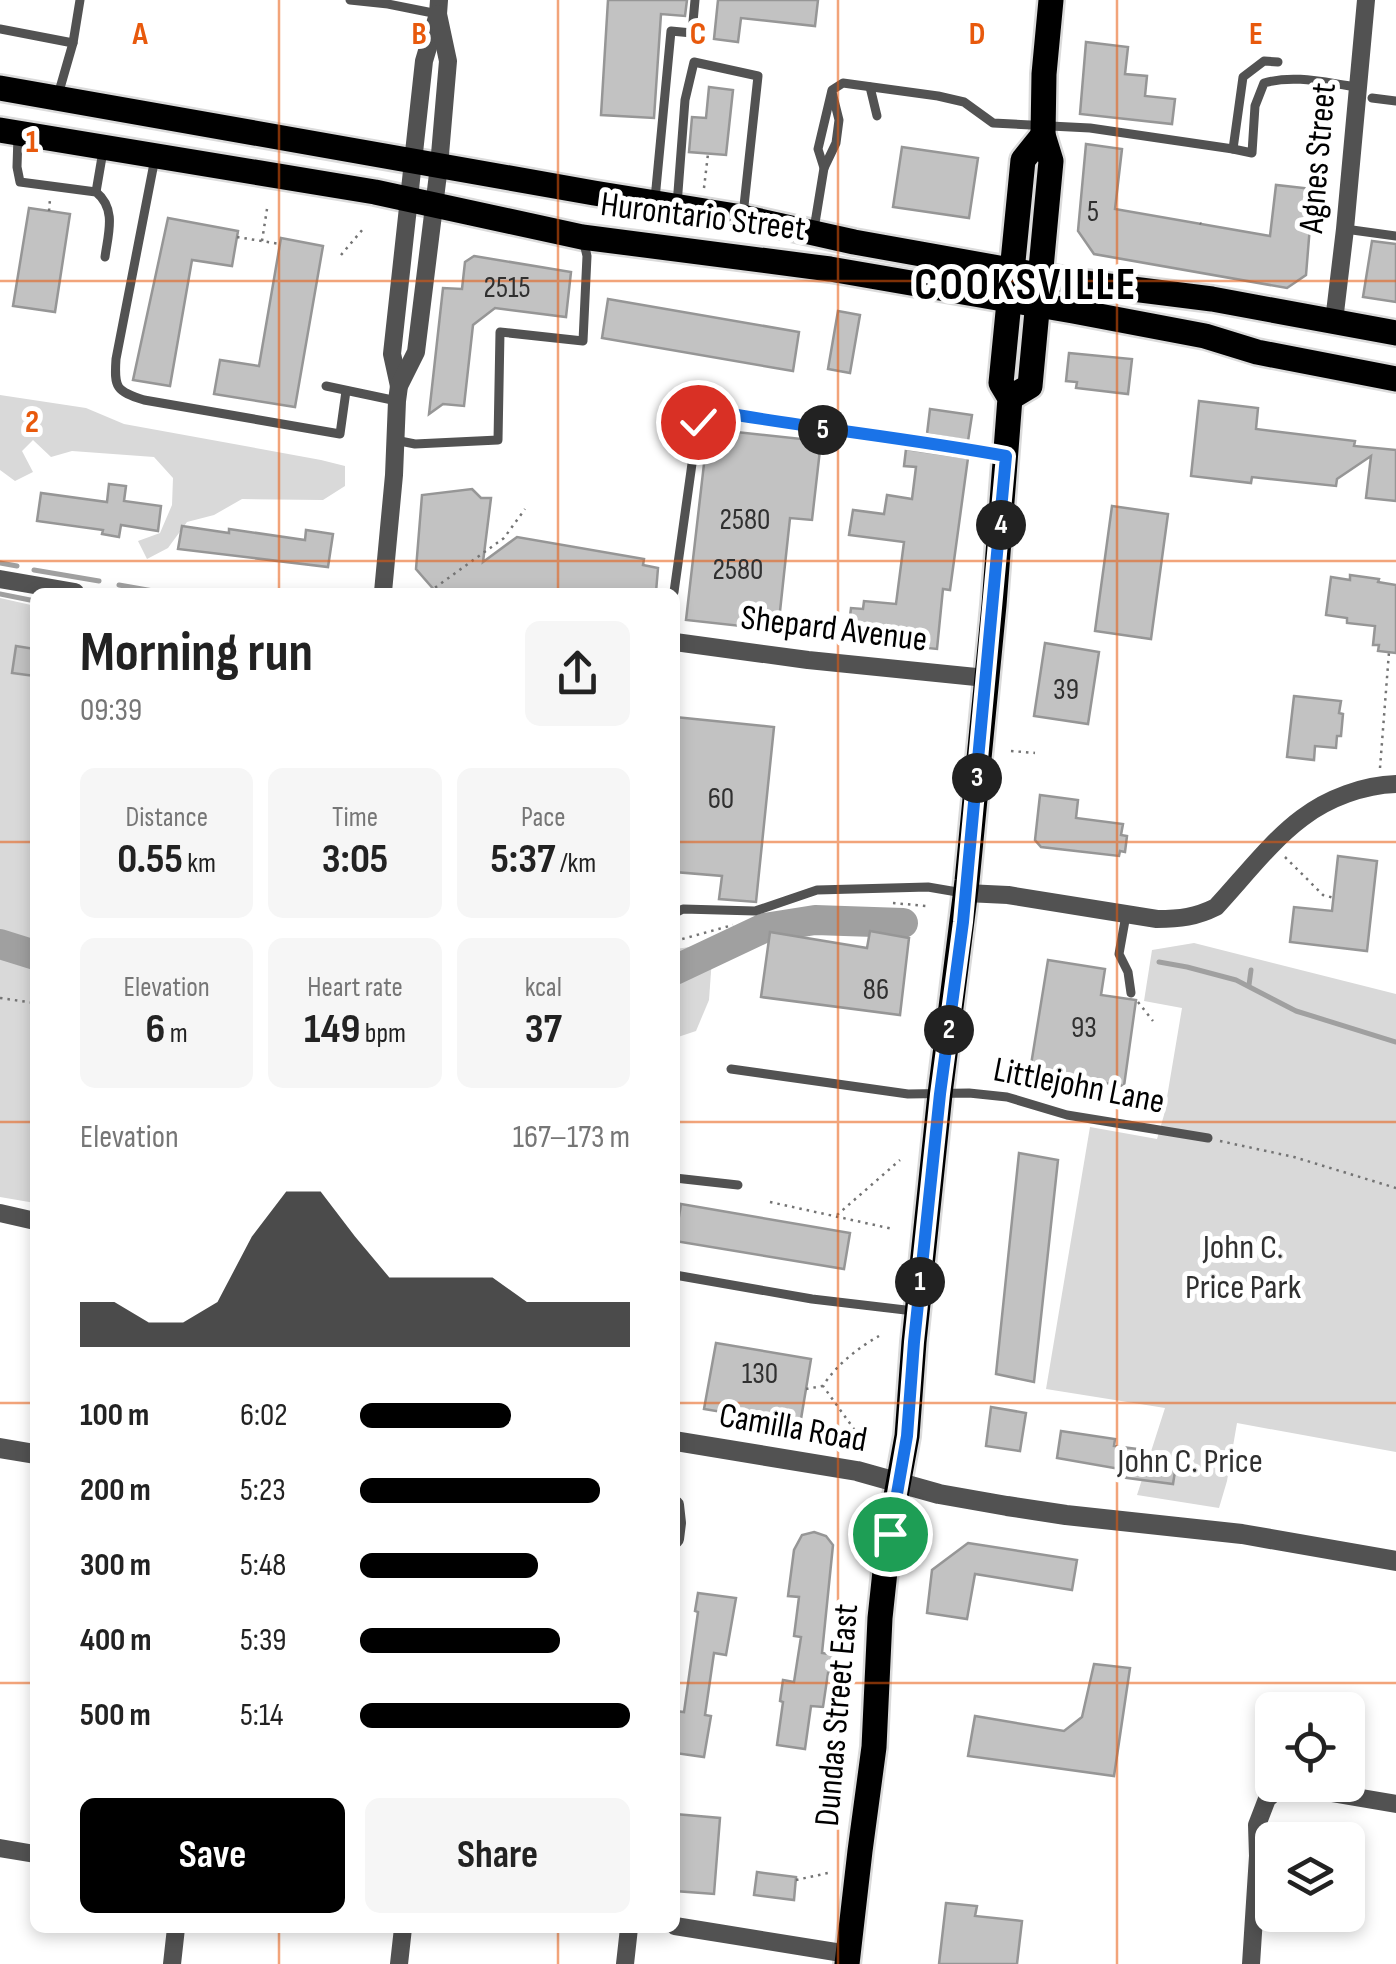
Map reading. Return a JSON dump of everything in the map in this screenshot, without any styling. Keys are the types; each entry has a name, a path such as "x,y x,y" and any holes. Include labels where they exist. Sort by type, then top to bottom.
{"main road":[{"path":"1038,305 1052,161 1044,130 1044,74 1051,0"},
{"name":"Hurontario Street","path":"0,88 594,193 678,202 814,233 1012,270 1226,301 1396,333"},
{"name":"Dundas Street East","path":"848,1959 874,1747 880,1618 907,1436 916,1312 966,893 1006,456 1010,398 1001,383 1023,160 1044,130"},
{"name":"Hurontario Street","path":"9,131 422,202 582,237 830,268 1038,305 1205,336 1258,352 1396,379"},
{"name":"Dundas Street East","path":"1010,398 1030,386 1038,305"}],"street":[{"name":"Agnes Street","path":"1334,321 1365,92 1366,0"},
{"path":"382,588 398,393 416,352 426,163 448,61 438,7"},
{"path":"0,579 52,588"},
{"name":"Shepard Avenue","path":"680,643 986,678"},
{"path":"966,893 1008,895 1180,920 1216,907 1303,817 1355,791 1387,784"},
{"path":"0,1214 30,1220"},
{"name":"Camilla Road","path":"680,1442 857,1471 939,1494 1066,1516 1242,1534 1396,1561"},
{"path":"0,1448 30,1453"},
{"path":"1252,1964 1257,1825 1267,1799 1290,1786 1396,1804"},
{"path":"0,1848 30,1853"},
{"path":"680,1927 848,1959"},
{"path":"172,1964 175,1933"},
{"path":"399,1964 402,1933"},
{"path":"625,1964 628,1933"}],"lane":[{"path":"58,98 80,0"},
{"path":"350,0 438,7"},
{"path":"678,202 671,31 692,32 694,0"},
{"path":"0,29 72,42"},
{"path":"1233,148 1243,76 1264,60 1278,62"},
{"path":"678,202 686,100 694,62 758,76 742,218"},
{"path":"824,168 818,149 832,90 843,83 964,102 993,123 1044,130 1090,128 1252,154 1254,106 1264,83 1305,79 1396,101"},
{"path":"870,87 877,116"},
{"path":"814,233 824,168 836,144 839,120 832,90"},
{"path":"9,131 20,182 96,192 104,199 110,214 104,257"},
{"path":"96,192 104,147"},
{"path":"156,156 116,360 114,382 123,394 340,434 346,391"},
{"path":"1345,229 1396,236"},
{"path":"395,440 415,444 498,440 500,332 583,341 587,256 582,237"},
{"path":"326,386 346,391 398,393"},
{"path":"675,588 698,422 703,414 713,411 1006,456"},
{"path":"680,910 755,911 817,890 928,887 966,893"},
{"path":"1126,915 1118,954 1128,972 1131,993"},
{"name":"Littlejohn Lane","path":"731,1069 908,1094 970,1092 1007,1096 1067,1115 1208,1138"},
{"path":"680,1179 738,1185"},
{"path":"680,1275 812,1299 916,1312"}],"path":[{"path":"678,202 708,154"},
{"path":"262,241 268,209"},
{"path":"341,256 363,229"},
{"path":"237,237 280,244"},
{"path":"435,588 504,538 526,510"},
{"path":"1387,784 1388,652"},
{"path":"1011,751 1035,753"},
{"path":"1274,846 1322,895 1334,898"},
{"path":"888,902 926,906"},
{"path":"680,940 746,921"},
{"path":"1131,993 1153,1021"},
{"path":"0,998 30,1002"},
{"path":"1208,1138 1396,1188"},
{"path":"835,1217 900,1160"},
{"path":"770,1202 893,1229"},
{"path":"806,1389 823,1386 865,1344 880,1336"},
{"path":"823,1386 859,1436"},
{"path":"796,1880 828,1873"}],"green space":[{"path":"0,395 86,408 124,424 345,466 345,486 323,500 242,499 214,515 187,522 168,548 147,559 138,541 160,533 172,505 173,478 154,457 72,451 51,457 33,440 22,451 33,472 15,481 0,470"},
{"path":"0,598 30,605 30,1202 0,1197"},
{"name":"John C. Price Park","path":"1194,943 1396,994 1396,1452 1237,1423 1219,1508 1137,1495 1165,1408 1046,1389 1090,1127 1157,1139 1182,1008 1144,1001 1152,950"},
{"path":"713,944 709,1000 696,1031 680,1036 680,948"}],"building":[{"path":"608,0 687,0 685,16 661,14 654,118 601,115"},
{"path":"718,0 818,0 815,26 741,18 738,42 714,39"},
{"path":"1086,42 1128,47 1125,74 1147,76 1145,96 1175,99 1172,124 1080,114"},
{"path":"709,87 733,90 726,155 689,152 692,117 706,118"},
{"path":"1086,144 1122,149 1115,209 1270,236 1276,185 1313,189 1306,275 1287,288 1094,254 1078,231"},
{"path":"902,147 978,158 969,218 893,207"},
{"path":"29,208 70,214 55,312 13,306"},
{"path":"168,218 238,231 232,266 192,260 170,386 133,380"},
{"path":"281,238 323,246 295,407 214,394 220,360 259,366"},
{"path":"1372,241 1396,244 1396,302 1363,297"},
{"path":"474,256 571,272 566,317 495,308 473,325 464,406 443,404 429,414 443,288 462,289 465,262"},
{"path":"608,299 799,332 793,371 602,338"},
{"path":"838,311 860,315 850,373 828,369"},
{"path":"1069,353 1132,359 1128,394 1076,388 1077,382 1066,381"},
{"path":"1199,401 1258,408 1256,429 1396,450 1396,501 1366,498 1371,456 1337,479 1336,486 1252,477 1251,483 1191,476"},
{"path":"930,409 972,415 968,441 927,434"},
{"path":"708,429 821,441 812,520 790,518 778,630 686,620"},
{"path":"906,449 968,458 950,590 943,589 937,649 847,640 851,608 863,609 864,601 896,604 904,542 849,535 853,510 884,514 887,495 912,499 916,467 904,466"},
{"path":"109,484 126,486 124,501 161,506 158,531 121,525 119,537 102,534 103,530 37,521 41,493 107,502"},
{"path":"472,489 481,498 491,498 483,562 517,537 644,559 643,565 658,568 656,588 433,588 416,569 422,495"},
{"path":"1112,506 1168,514 1151,639 1095,631"},
{"path":"182,526 305,540 306,530 333,534 328,567 178,549"},
{"path":"1350,575 1396,585 1396,653 1378,651 1379,645 1373,645 1375,626 1347,623 1347,618 1326,615 1331,577 1350,580"},
{"path":"1045,643 1099,652 1088,724 1034,716"},
{"path":"16,646 30,648 30,675 12,673"},
{"path":"1294,696 1341,701 1341,736 1337,736 1336,748 1315,746 1314,760 1287,757"},
{"path":"680,718 774,727 756,902 719,899 722,876 680,872"},
{"path":"1040,795 1078,800 1076,818 1123,824 1121,835 1127,836 1125,852 1120,851 1119,856 1041,847 1035,840"},
{"path":"1338,856 1377,861 1367,951 1290,942 1294,907 1332,911"},
{"path":"870,931 909,938 900,1015 761,997 770,932 867,948"},
{"path":"1048,960 1105,969 1101,995 1136,1000 1124,1086 1030,1071"},
{"path":"1019,1153 1058,1160 1034,1382 996,1374"},
{"path":"681,1204 850,1233 844,1269 680,1242"},
{"path":"716,1343 811,1359 800,1425 704,1409"},
{"path":"991,1407 1026,1413 1020,1451 986,1446"},
{"path":"1061,1431 1115,1439 1114,1446 1146,1450 1144,1460 1176,1465 1173,1484 1119,1477 1120,1469 1057,1458"},
{"path":"814,1532 826,1536 833,1545 822,1653 835,1655 823,1707 811,1706 805,1749 777,1745 783,1680 794,1682 801,1637 794,1636 799,1597 788,1596 794,1550 802,1535"},
{"path":"968,1543 1077,1560 1072,1590 975,1574 967,1619 927,1613 932,1570"},
{"path":"698,1593 736,1598 726,1655 714,1653 705,1715 711,1716 704,1757 680,1754 680,1712 684,1712 698,1612"},
{"path":"1094,1664 1130,1668 1114,1776 968,1756 975,1716 1064,1731 1082,1717"},
{"path":"680,1814 720,1818 714,1894 680,1891"},
{"path":"757,1872 796,1877 794,1900 754,1895"},
{"path":"946,1903 977,1906 975,1916 1022,1921 1017,1964 939,1964"}],"waterway":[{"path":"0,563 17,566"},
{"path":"34,570 99,581"},
{"path":"119,585 136,588"},
{"path":"0,594 30,600"},
{"path":"680,968 764,928 815,920 903,923"},
{"path":"0,944 30,953"},
{"path":"1159,962 1236,980 1296,1011 1396,1042"},
{"path":"1249,985 1251,970"}],"district":[{"name":"COOKSVILLE","path":"1026,285"}],"route":[{"path":"698,422 703,414 713,411 1006,456 963,922 940,1094 907,1436 890,1534"}],"park label":[{"name":"John C. Price","path":"1190,1461"}]}
